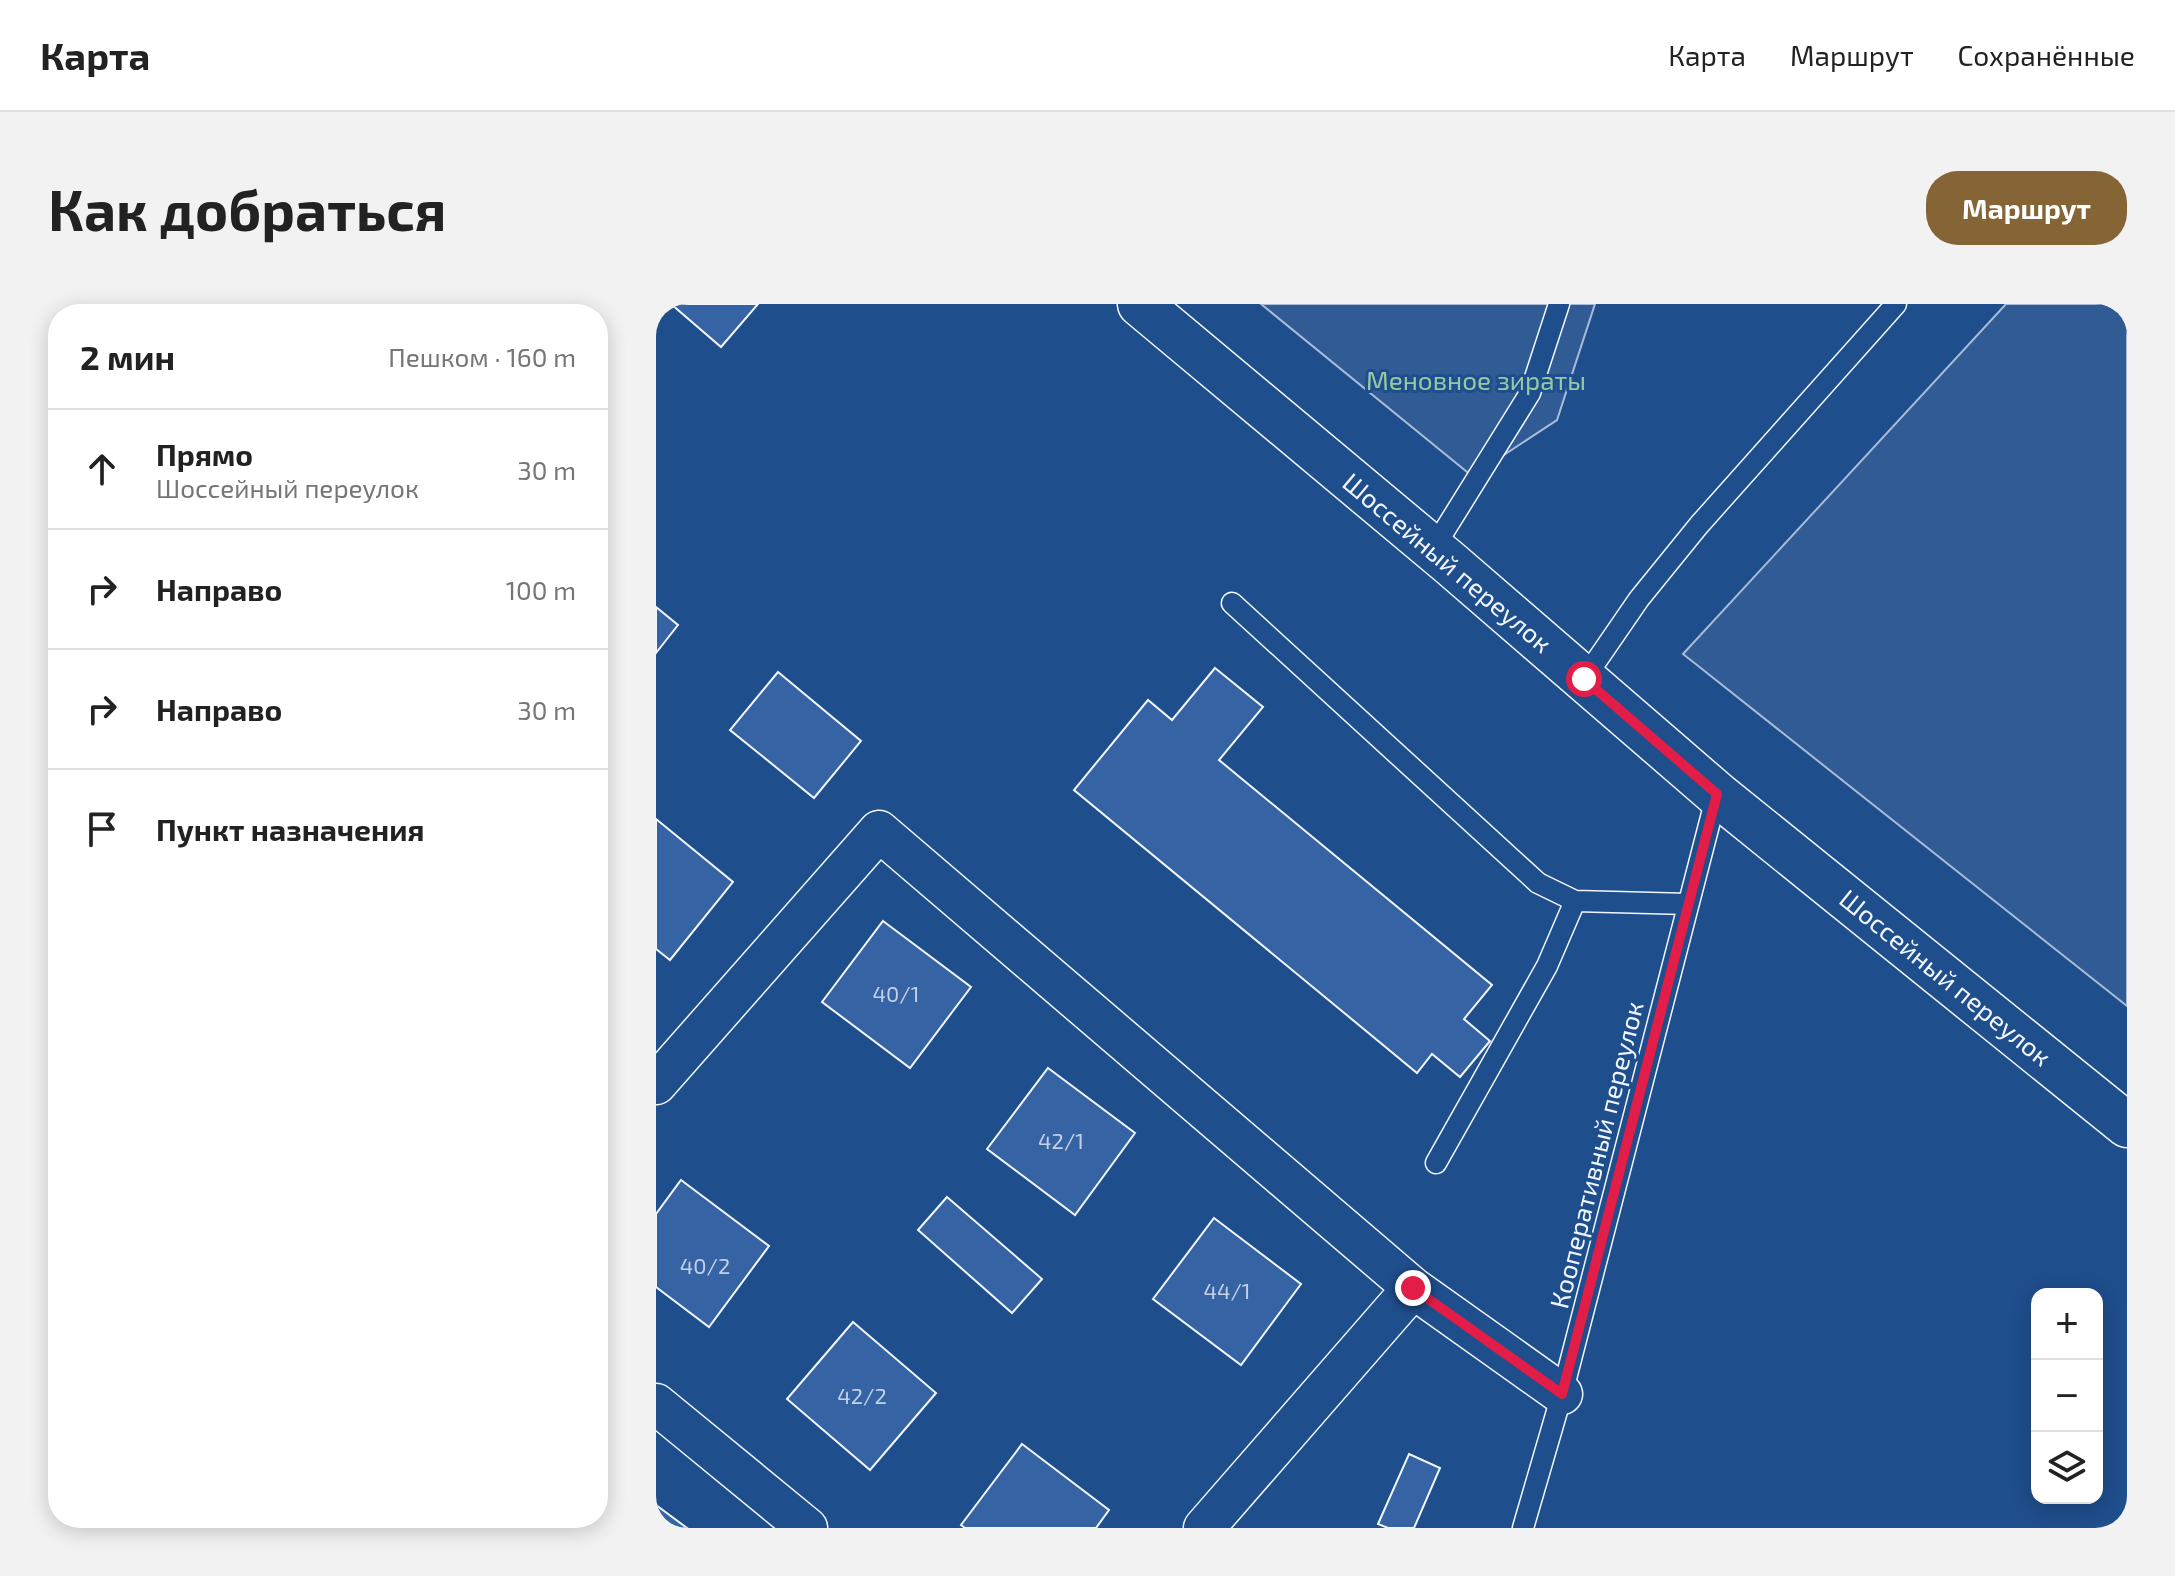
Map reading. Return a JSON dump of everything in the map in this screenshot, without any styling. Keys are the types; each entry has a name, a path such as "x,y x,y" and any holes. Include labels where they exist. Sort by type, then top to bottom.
{"main road":[{"name":"Шоссейный переулок","path":"1140,304 1433,549 1717,794 2127,1125"}],"street":[{"path":"656,1084 879,831 1413,1288 1562,1394"},
{"path":"1204,1528 1413,1288"},
{"path":"656,1404 807,1528"}],"lane":[{"path":"1433,549 1530,393 1559,304"},
{"path":"1584,679 1639,599 1689,537 1896,304"},
{"path":"1232,603 1538,883 1575,901 1688,904"},
{"name":"Кооперативный переулок","path":"1523,1528 1562,1394 1717,794"},
{"path":"1436,1163 1547,966 1575,901"}],"shaded area":[{"name":"Меновное зираты","path":"1261,304 1595,304 1557,420 1472,476"},
{"path":"2006,304 2127,304 2127,1006 1683,654"}],"building":[{"path":"671,304 758,304 721,347"},
{"path":"656,607 678,625 656,653"},
{"path":"1215,668 1263,707 1219,760 1492,985 1464,1019 1490,1041 1460,1077 1432,1054 1417,1073 1074,790 1148,700 1172,720"},
{"path":"778,672 861,741 814,798 730,730"},
{"path":"656,819 733,882 670,960 656,949"},
{"path":"883,921 971,987 910,1068 822,1002"},
{"path":"1048,1068 1135,1133 1075,1215 987,1149"},
{"path":"681,1180 769,1246 709,1327 656,1287 656,1214"},
{"path":"947,1197 1042,1279 1012,1313 918,1230"},
{"path":"1214,1218 1301,1284 1241,1365 1153,1299"},
{"path":"853,1322 936,1393 870,1470 787,1399"},
{"path":"1022,1444 1109,1510 1096,1528 965,1528 961,1525"},
{"path":"1409,1454 1440,1468 1414,1528 1388,1528 1378,1524"},
{"path":"656,1505 687,1528 656,1528"}],"route":[{"path":"1413,1288 1562,1394 1717,794 1584,679"}]}
